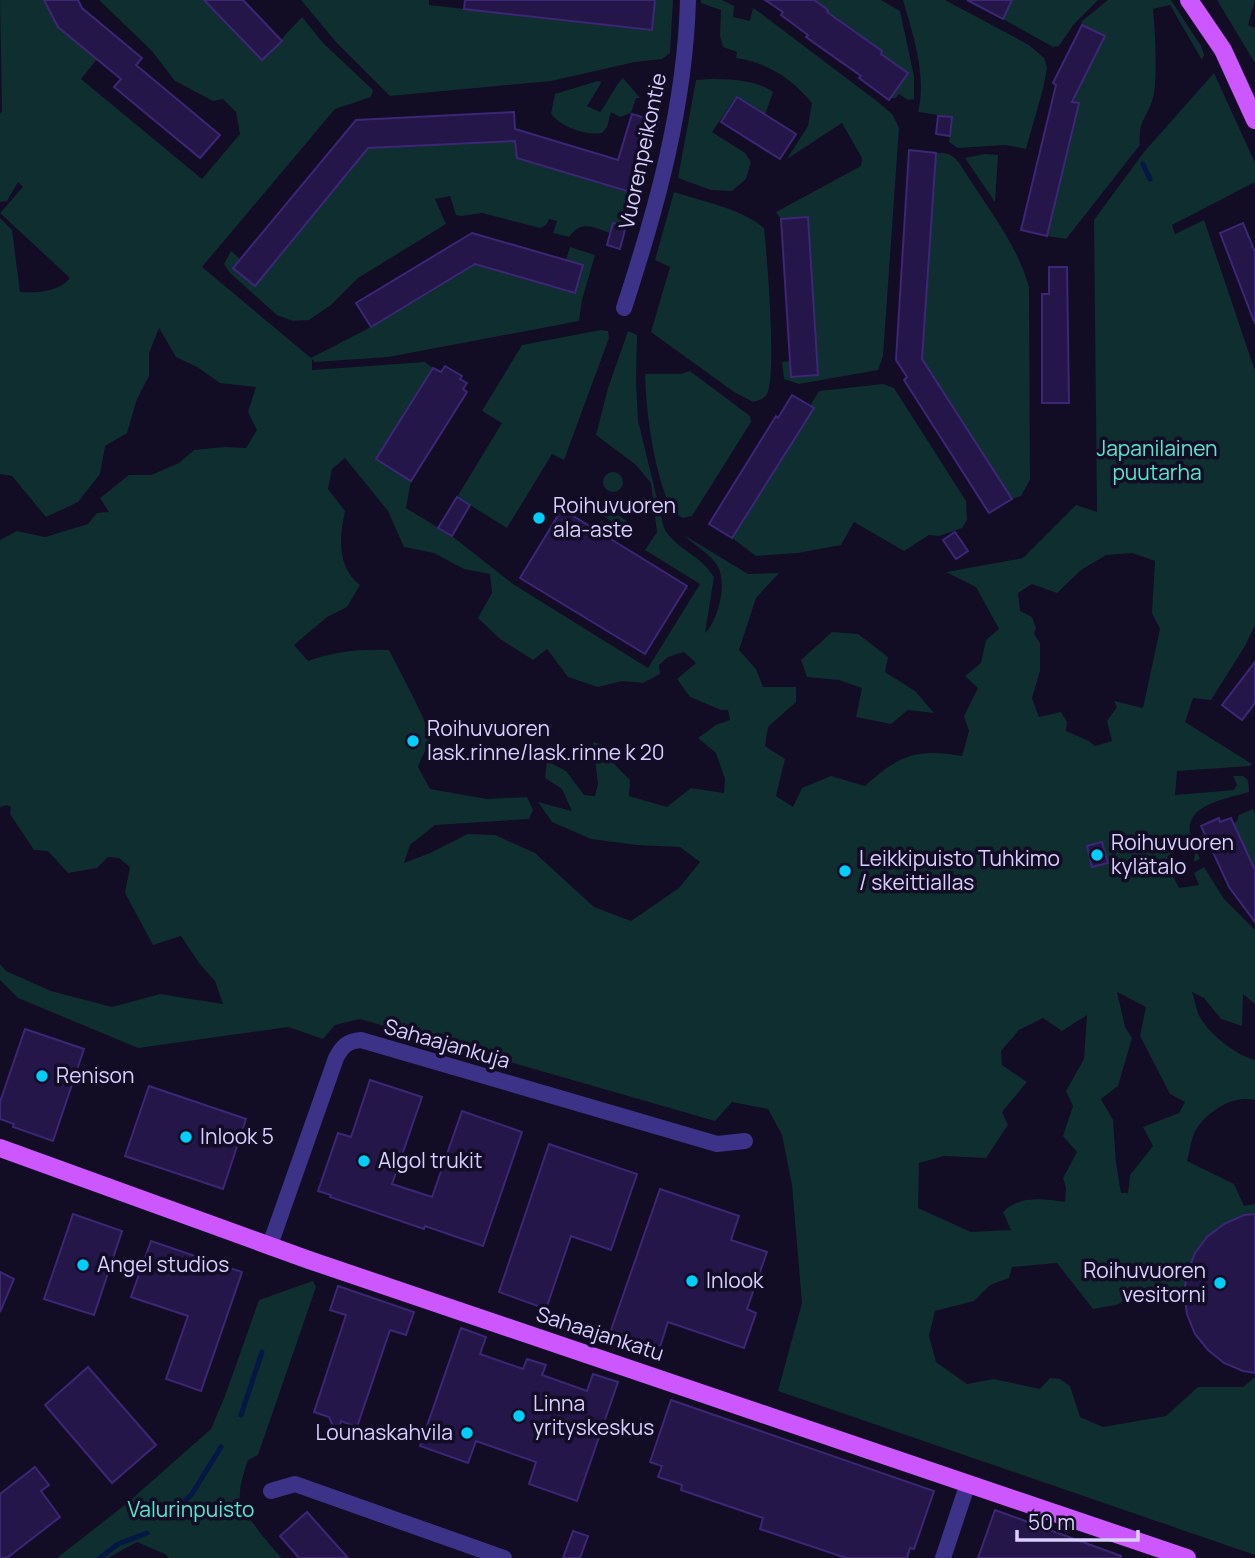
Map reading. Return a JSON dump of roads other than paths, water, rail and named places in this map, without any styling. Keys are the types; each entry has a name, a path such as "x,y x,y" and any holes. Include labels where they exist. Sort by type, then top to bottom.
{"main road":[{"path":"1189,0 1223,50 1255,120"},
{"name":"Sahaajankatu","path":"0,1148 270,1245 1187,1558"}],"street":[{"name":"Vuorenpeikontie","path":"624,308 653,219 671,144 684,58 688,0"},
{"name":"Sahaajankuja","path":"270,1245 336,1058 340,1050 351,1041 361,1040 717,1144 745,1141"},
{"path":"943,1558 968,1483"},
{"path":"271,1491 295,1484 504,1558"}],"waterway":[{"path":"1143,164 1150,179"},
{"path":"241,1415 262,1352"},
{"path":"168,1516 192,1494 221,1447"},
{"path":"100,1558 118,1544 147,1533"}],"place":[{"name":"Roihuvuoren ala-aste","path":"539,518"},
{"name":"Roihuvuoren lask.rinne/lask.rinne k 20","path":"413,741"},
{"name":"Roihuvuoren kylätalo","path":"1097,855"},
{"name":"Leikkipuisto Tuhkimo / skeittiallas","path":"845,871"},
{"name":"Renison","path":"42,1076"},
{"name":"Inlook 5","path":"186,1137"},
{"name":"Algol trukit","path":"364,1161"},
{"name":"Angel studios","path":"83,1265"},
{"name":"Inlook","path":"692,1281"},
{"name":"Roihuvuoren vesitorni","path":"1220,1283"},
{"name":"Linna yrityskeskus","path":"519,1416"},
{"name":"Lounaskahvila","path":"467,1433"}],"park label":[{"name":"Japanilainen puutarha","path":"1157,461"},
{"name":"Valurinpuisto","path":"191,1510"}]}
